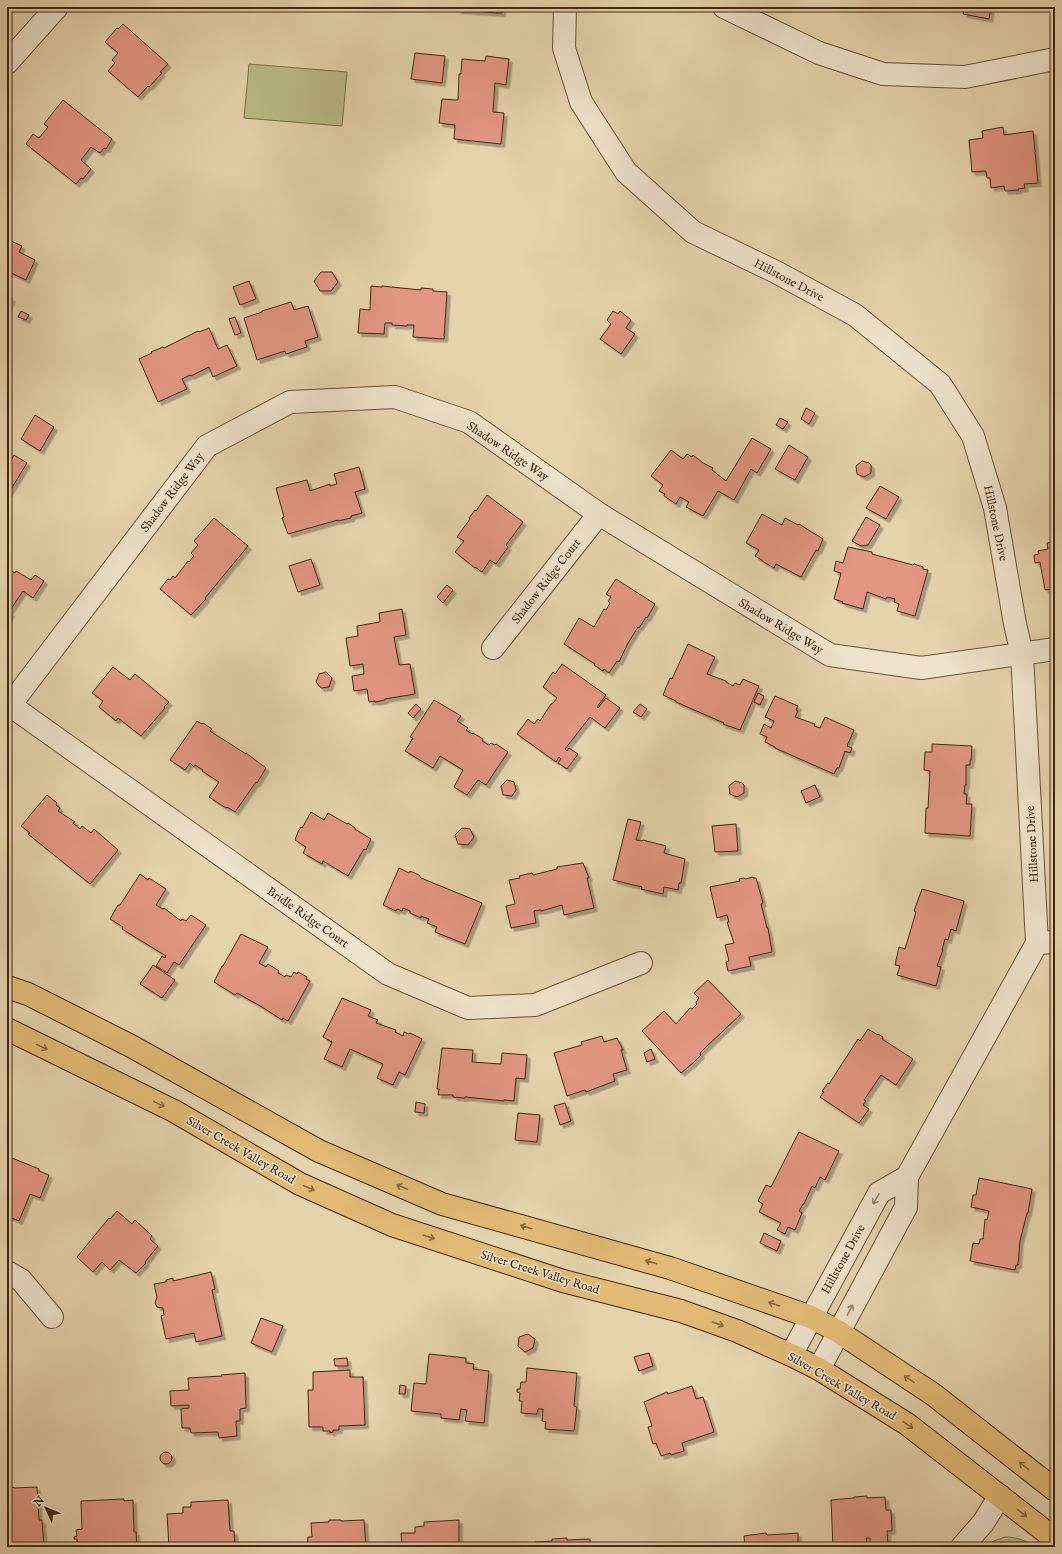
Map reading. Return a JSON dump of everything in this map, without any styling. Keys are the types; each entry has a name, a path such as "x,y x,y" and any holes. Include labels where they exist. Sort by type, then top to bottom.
{"main road":[{"path":"7,987 28,994 131,1046 319,1151 442,1204 670,1268 811,1317 839,1332 934,1395 1055,1490"},
{"name":"Silver Creek Valley Road","path":"7,1029 174,1111 300,1184 392,1224 563,1281 681,1311 737,1331 791,1355 819,1369 907,1424 1055,1539"}],"street":[{"path":"7,63 57,7"},
{"name":"Hillstone Drive","path":"565,7 564,48 582,102 626,172 693,232 776,272 855,315 940,384 973,436 980,457 995,508 1015,624 1022,654 1046,943 907,1176 879,1193 791,1355"},
{"path":"724,7 819,53 883,74 965,77 1055,59"},
{"name":"Shadow Ridge Way","path":"8,706 207,446 290,402 395,397 469,422 599,514 830,655 921,668 1055,649"},
{"name":"Shadow Ridge Court","path":"493,648 599,514"},
{"name":"Bridle Ridge Court","path":"8,706 388,974 468,1008 534,1005 641,963"},
{"name":"Hillstone Drive","path":"819,1369 906,1207 907,1176"},
{"path":"7,1272 21,1280 52,1317"},
{"path":"962,1547 983,1523 1000,1496"}],"green space":[{"path":"249,64 347,72 342,126 244,118"},
{"path":"1005,1537 1021,1539 1035,1547 986,1547 994,1541"}],"building":[{"path":"458,7 502,7 502,13 458,10"},
{"path":"965,7 991,7 989,19 963,14"},
{"path":"123,24 168,64 160,72 162,73 138,97 108,71 115,63 112,60 118,53 105,42 117,28 118,29"},
{"path":"415,53 445,56 442,83 411,79"},
{"path":"486,56 509,59 506,85 495,83 493,112 504,113 501,144 454,139 455,125 439,123 442,99 458,100 459,74 461,74 462,59 485,61"},
{"path":"63,100 112,139 106,149 104,148 100,153 91,147 81,160 91,169 83,179 81,178 76,184 26,144 33,134 39,138 48,127 44,124"},
{"path":"1003,127 1004,135 1033,131 1038,183 1024,184 1025,188 1018,189 1019,190 1005,191 1004,186 991,188 990,178 987,178 986,171 972,172 969,140 983,138 982,131"},
{"path":"7,239 22,246 19,252 35,260 26,280 9,272 7,276"},
{"path":"321,272 332,272 338,282 331,291 320,291 314,281"},
{"path":"249,281 256,299 240,305 233,287"},
{"path":"371,286 421,290 421,288 447,292 444,339 413,337 414,325 392,325 392,323 385,323 384,334 358,333 360,309 370,310"},
{"path":"7,296 12,298 8,307 7,306"},
{"path":"291,302 294,310 308,306 318,337 305,341 307,347 286,354 285,351 257,360 244,318"},
{"path":"21,311 29,315 26,320 18,317"},
{"path":"613,311 618,314 620,311 631,320 626,328 635,334 621,354 600,339 611,324 607,320"},
{"path":"235,317 241,333 235,335 229,319"},
{"path":"209,328 218,349 227,345 237,366 213,377 209,367 191,376 190,375 182,379 187,389 158,402 139,359 198,331 199,332"},
{"path":"806,408 815,413 809,424 801,419"},
{"path":"35,415 54,427 40,451 21,439"},
{"path":"780,418 788,422 783,429 776,425"},
{"path":"752,438 771,449 757,473 751,469 734,500 718,491 703,516 686,507 689,502 680,497 676,504 664,496 665,494 659,491 663,485 651,476 671,450 683,459 687,454 692,457 693,455 703,463 713,468 712,470 726,481"},
{"path":"789,445 808,457 795,480 775,469"},
{"path":"14,455 27,463 8,494 7,466"},
{"path":"862,461 871,465 871,473 864,477 857,474 856,466"},
{"path":"359,467 365,489 355,492 362,513 351,516 351,518 338,520 288,534 282,518 284,517 276,488 307,480 310,491 330,484 330,486 337,484 334,474"},
{"path":"880,486 899,497 886,519 866,508"},
{"path":"487,495 523,522 506,545 508,547 496,564 490,560 482,572 455,552 464,541 457,537 470,519 469,518"},
{"path":"762,514 782,525 785,518 798,525 799,524 823,539 818,551 816,550 801,577 776,564 774,568 762,561 755,556 759,550 746,543"},
{"path":"866,517 880,525 868,545 861,546 852,541"},
{"path":"214,518 248,546 205,598 206,599 191,615 160,589 168,579 170,580 173,576 175,578 188,561 189,562 194,556 191,553 198,545 194,541"},
{"path":"1055,542 1055,589 1045,590 1040,562 1035,563 1034,555 1039,554 1038,551 1048,549 1047,543"},
{"path":"848,547 872,552 872,554 913,565 914,564 928,570 915,616 897,611 899,604 894,602 895,599 887,597 886,599 867,592 863,609 834,599 841,573 834,571 836,561 843,563"},
{"path":"311,559 320,585 298,592 289,566"},
{"path":"7,568 15,573 16,571 31,580 35,575 44,581 33,598 23,591 9,612 11,613 8,619"},
{"path":"616,579 655,604 647,618 646,617 639,628 638,627 628,643 619,662 617,661 609,673 604,669 603,671 594,665 595,664 564,644 579,618 594,627 604,609 606,610 610,603 608,601 611,597 606,594"},
{"path":"447,585 453,590 443,603 437,597"},
{"path":"402,609 406,635 394,637 399,665 410,664 415,694 369,702 367,689 354,691 352,676 364,674 363,664 350,666 346,638 358,636 357,626 380,622 379,613"},
{"path":"688,644 715,657 707,674 726,681 733,686 735,683 740,685 743,679 759,686 740,730 723,724 724,723 663,695"},
{"path":"562,664 606,695 597,707 598,708 606,698 620,708 605,728 590,717 565,749 567,751 569,748 578,754 567,769 558,763 561,759 559,757 556,762 517,734 528,719 534,724 538,719 540,721 551,704 557,698 543,687 553,672 555,674"},
{"path":"113,667 130,680 135,674 169,702 141,736 118,718 116,721 99,707 103,701 92,693"},
{"path":"326,672 332,678 329,687 321,688 316,682 319,674"},
{"path":"758,693 764,696 760,705 754,702"},
{"path":"775,696 798,706 796,710 798,711 795,717 815,724 814,726 820,728 825,717 854,730 847,746 852,748 850,753 845,751 839,768 837,768 834,774 775,748 765,742 767,737 760,734 764,724 771,728 774,721 765,717"},
{"path":"434,700 461,716 457,721 468,728 466,730 483,739 482,741 489,745 491,743 496,744 508,752 486,785 478,780 467,795 454,787 463,770 440,756 433,768 405,751 413,738 410,737"},
{"path":"416,704 421,709 413,718 408,713"},
{"path":"640,704 647,709 641,717 633,712"},
{"path":"197,721 212,729 210,731 246,753 266,768 257,783 256,782 235,812 209,797 219,782 195,765 194,767 190,763 185,770 170,760"},
{"path":"932,744 972,746 970,765 966,765 966,785 964,794 967,794 966,804 972,804 970,836 925,833 930,771 924,770 925,752 932,752"},
{"path":"507,780 514,782 516,790 512,796 503,795 501,786"},
{"path":"735,781 744,785 744,793 737,797 730,794 729,786"},
{"path":"815,785 820,797 806,803 801,791"},
{"path":"47,795 57,803 56,805 60,808 58,811 75,822 73,823 80,829 82,826 91,833 94,829 118,850 90,884 28,834 30,833 21,826"},
{"path":"311,812 324,820 328,813 347,824 348,823 371,839 366,850 364,849 348,876 323,861 322,864 303,853 306,847 295,840 298,832"},
{"path":"628,819 641,822 636,840 643,840 666,846 664,853 685,859 681,883 679,883 678,890 664,887 663,894 613,880"},
{"path":"736,824 738,851 715,852 712,826"},
{"path":"462,828 470,829 474,837 468,845 458,844 455,835"},
{"path":"583,863 589,878 587,878 594,908 564,915 562,905 541,911 534,911 536,923 511,928 506,906 515,904 509,880 520,878 519,876 532,873 533,875 557,869 557,867"},
{"path":"399,868 409,873 410,871 419,875 421,878 482,903 465,944 435,932 437,927 427,923 429,919 421,916 421,918 403,908 402,911 397,909 396,911 383,905"},
{"path":"140,874 166,889 156,905 163,909 164,908 181,921 182,919 186,921 191,915 206,925 179,965 174,962 167,973 156,966 162,956 165,958 166,956 122,929 123,927 110,919"},
{"path":"756,878 763,903 761,904 768,928 772,952 749,957 751,966 728,971 726,962 729,961 725,945 734,943 727,922 729,922 727,915 717,918 710,887 740,881 739,879"},
{"path":"922,889 964,901 956,931 951,929 948,940 945,939 943,950 937,966 941,967 936,986 897,975 900,966 895,965 899,947 905,949 916,912 914,911"},
{"path":"241,934 268,947 259,963 266,967 268,964 285,977 286,975 291,977 294,972 297,974 298,972 307,977 306,979 310,981 288,1021 283,1018 282,1020 237,993 235,995 214,982"},
{"path":"153,965 175,980 162,998 140,984"},
{"path":"708,980 741,1014 700,1053 701,1055 693,1063 681,1073 642,1031 664,1011 676,1024 690,1008 692,1009 697,1004 696,1002 699,998 694,993"},
{"path":"342,998 371,1010 368,1016 378,1020 376,1023 396,1030 395,1032 403,1036 404,1032 410,1033 422,1039 405,1075 399,1072 393,1085 377,1078 383,1064 350,1049 342,1067 324,1059 332,1042 323,1037"},
{"path":"1055,1006 1055,1033 1051,1032"},
{"path":"868,1029 883,1037 882,1039 913,1059 896,1085 881,1075 864,1100 866,1101 863,1105 869,1109 859,1123 820,1097 824,1092 822,1091 828,1083 829,1084 858,1039 860,1041"},
{"path":"602,1036 604,1042 617,1038 623,1050 621,1050 627,1070 613,1074 615,1081 586,1092 585,1090 567,1096 554,1053 582,1045 581,1042"},
{"path":"442,1048 473,1050 472,1062 501,1064 502,1053 527,1055 525,1079 516,1078 514,1101 438,1095 439,1089 437,1089"},
{"path":"651,1049 655,1059 647,1062 644,1053"},
{"path":"416,1102 425,1104 424,1113 415,1112"},
{"path":"565,1103 571,1121 560,1125 554,1106"},
{"path":"518,1113 540,1115 537,1142 515,1140"},
{"path":"799,1132 839,1151 825,1180 820,1177 815,1188 812,1186 804,1204 799,1211 802,1213 795,1230 788,1227 785,1234 777,1230 781,1223 759,1212 763,1204 758,1201 766,1185 771,1187"},
{"path":"7,1156 39,1169 39,1171 49,1175 40,1198 30,1194 19,1221 7,1216"},
{"path":"979,1178 1032,1189 1028,1213 1020,1241 1018,1265 1016,1265 1015,1270 970,1261 973,1243 979,1244 980,1239 983,1239 985,1219 987,1220 989,1211 971,1207 973,1195 976,1195"},
{"path":"117,1211 132,1224 135,1220 152,1236 150,1239 158,1246 145,1262 146,1263 136,1273 119,1260 110,1270 102,1262 93,1272 77,1257 109,1218 110,1219"},
{"path":"764,1233 781,1241 777,1251 760,1243"},
{"path":"211,1272 215,1289 212,1290 222,1336 196,1342 194,1333 166,1339 161,1316 164,1315 163,1308 157,1307 155,1303 157,1297 154,1284 166,1282 166,1280 173,1278 173,1281"},
{"path":"261,1318 283,1326 272,1352 251,1343"},
{"path":"528,1334 535,1339 533,1348 525,1352 518,1346 519,1337"},
{"path":"649,1353 653,1366 639,1371 634,1357"},
{"path":"429,1354 466,1358 466,1363 474,1364 473,1369 489,1371 484,1423 465,1421 467,1410 461,1409 459,1420 441,1418 441,1414 411,1411 414,1383 426,1384"},
{"path":"347,1358 348,1366 335,1366 334,1359"},
{"path":"527,1368 577,1373 574,1406 577,1407 574,1431 545,1429 546,1422 542,1421 543,1409 538,1409 537,1414 521,1413 522,1401 519,1401 520,1393 517,1392 517,1389 520,1389 521,1382 526,1382"},
{"path":"350,1370 350,1377 363,1377 365,1425 339,1426 339,1430 333,1430 333,1432 330,1433 330,1431 323,1431 323,1427 309,1427 308,1390 313,1390 313,1372"},
{"path":"245,1373 246,1408 240,1409 240,1421 236,1421 237,1436 219,1438 218,1432 191,1433 190,1428 182,1428 181,1409 189,1408 189,1405 171,1406 170,1391 189,1390 188,1378"},
{"path":"400,1385 406,1386 405,1394 399,1394"},
{"path":"692,1386 696,1399 703,1397 714,1432 682,1443 684,1451 661,1456 656,1443 653,1444 648,1427 652,1426 644,1402 667,1392 668,1394"},
{"path":"168,1452 171,1453 171,1463 164,1464 161,1463 160,1456 161,1453"},
{"path":"7,1487 37,1487 39,1520 42,1520 44,1547 10,1547 10,1542 7,1543"},
{"path":"867,1496 867,1498 885,1497 886,1510 891,1510 892,1531 887,1531 888,1544 870,1545 870,1538 866,1538 867,1547 833,1547 831,1500"},
{"path":"124,1499 124,1501 133,1500 134,1532 136,1532 137,1547 77,1547 77,1539 74,1539 74,1537 77,1536 76,1530 82,1529 81,1501"},
{"path":"228,1500 230,1531 234,1531 235,1547 169,1547 167,1514 183,1513 183,1507 191,1507 191,1502"},
{"path":"329,1520 364,1520 366,1547 307,1547 308,1537 312,1537 311,1523 329,1522"},
{"path":"459,1520 459,1547 402,1547 401,1533 415,1533 415,1527 424,1526 424,1522"},
{"path":"766,1533 767,1535 798,1533 798,1547 745,1547 744,1536"},
{"path":"567,1538 567,1540 590,1539 590,1547 535,1547 535,1542"}]}
